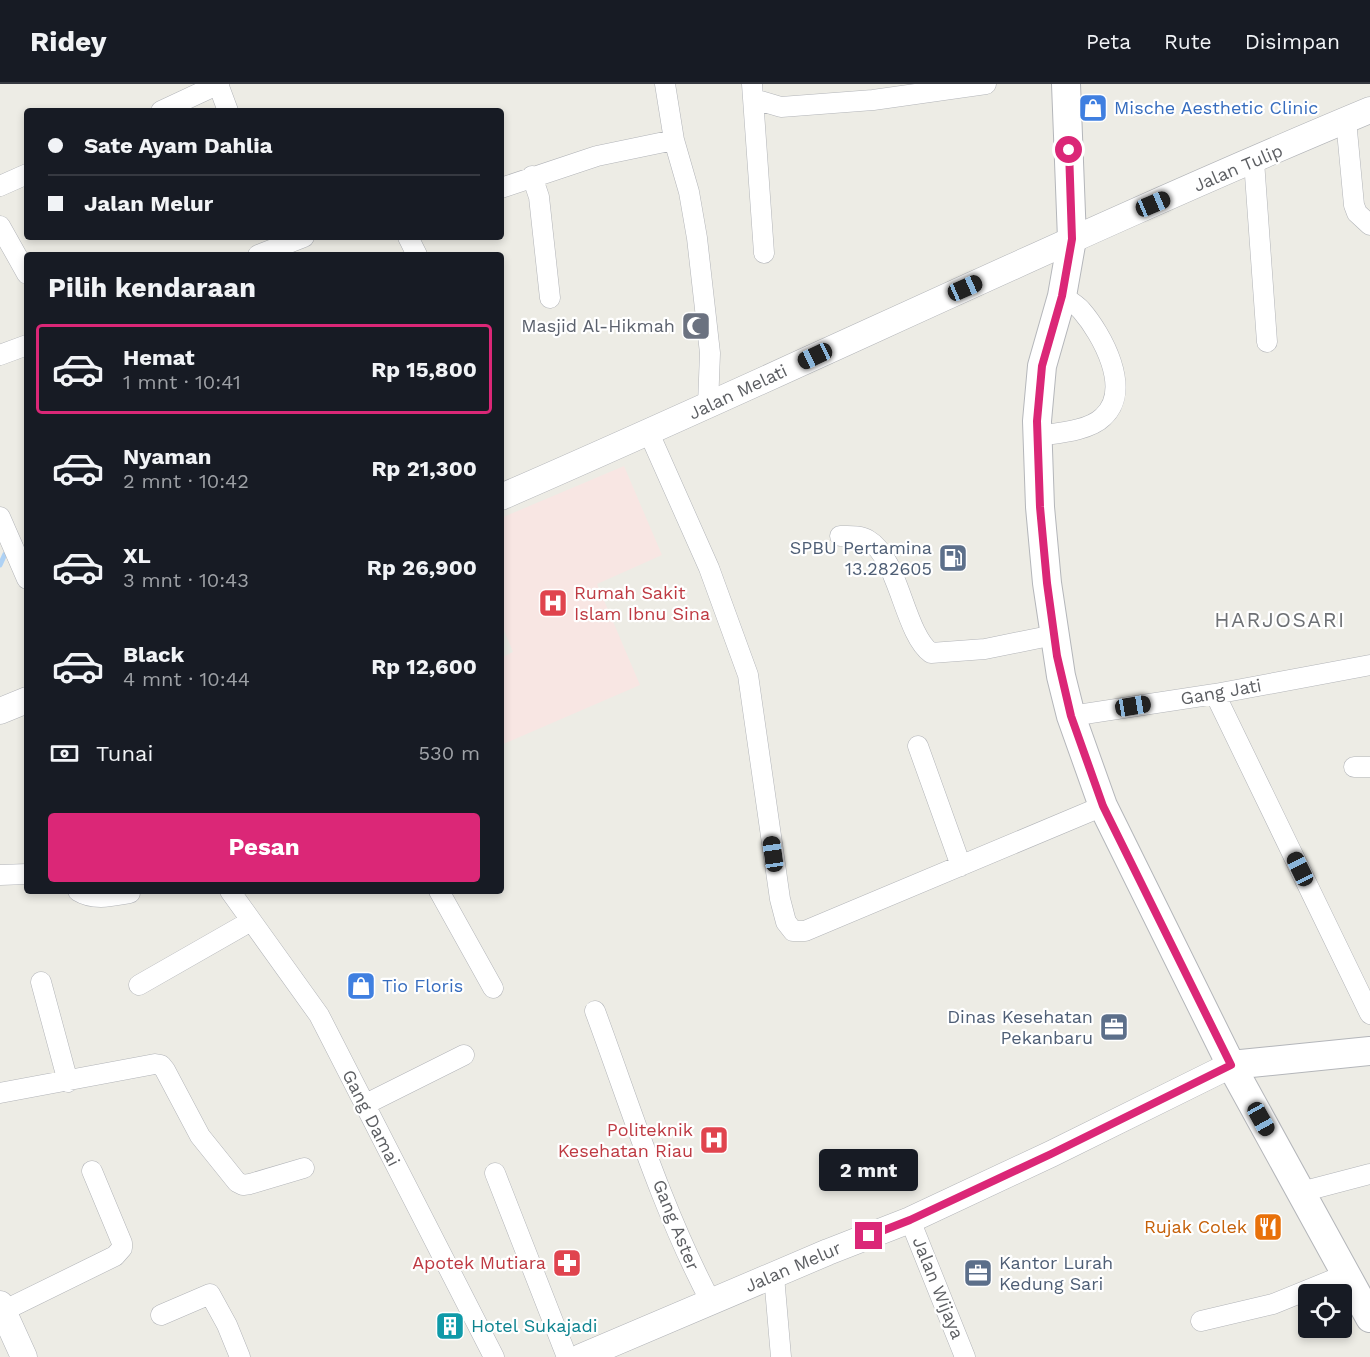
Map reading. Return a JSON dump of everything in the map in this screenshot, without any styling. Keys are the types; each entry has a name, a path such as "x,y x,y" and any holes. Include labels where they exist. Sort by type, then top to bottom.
{"main road":[{"path":"1066,84 1072,239 1062,296 1042,366 1038,402 1038,436 1040,507 1047,583 1059,666 1071,716 1103,806 1231,1065 1370,1318"},
{"path":"1231,1065 1370,1051"}],"street":[{"path":"167,108 219,84 227,108"},
{"path":"664,84 674,140 689,192 697,238 710,353 708,405"},
{"path":"753,92 781,107 873,100 986,84"},
{"path":"753,92 764,253"},
{"name":"Jalan Tulip","path":"1072,239 1370,110"},
{"path":"1346,120 1354,205 1357,213 1370,225"},
{"path":"504,187 597,156 674,140"},
{"path":"1254,161 1267,342"},
{"path":"0,186 24,175"},
{"path":"532,176 539,197 550,298"},
{"path":"0,226 24,269"},
{"name":"Jalan Melati","path":"504,496 649,433 1072,239"},
{"path":"266,252 296,240"},
{"path":"1038,436 1077,429 1103,418 1113,404 1117,391 1116,376 1096,333 1080,309 1062,296"},
{"path":"0,355 24,346"},
{"path":"649,433 709,568 748,675 780,899 786,922 793,931 805,931 1103,806"},
{"path":"0,518 24,572"},
{"path":"840,536 867,539 877,548 893,578 917,634 929,652 985,649 1054,635"},
{"name":"Gang Jati","path":"1071,716 1215,694 1370,665"},
{"path":"1215,694 1370,1014"},
{"path":"0,711 24,700"},
{"path":"918,746 961,866"},
{"path":"0,875 24,874"},
{"path":"84,894 108,897 121,894"},
{"name":"Gang Damai","path":"232,894 319,1015 494,1357"},
{"path":"441,894 493,988"},
{"path":"140,985 251,921"},
{"path":"41,982 68,1082"},
{"name":"Gang Aster","path":"595,1011 655,1173 693,1268 711,1302"},
{"path":"364,1105 464,1055"},
{"path":"0,1093 155,1064 160,1065 165,1070 200,1136 237,1182 243,1185 250,1184 304,1168"},
{"name":"Jalan Melur","path":"582,1356 828,1252 910,1220 1051,1154 1231,1065"},
{"path":"24,1357 2,1307 115,1256 122,1248 122,1243 92,1171"},
{"path":"495,1173 582,1356"},
{"path":"1301,1192 1370,1174"},
{"name":"Jalan Wijaya","path":"910,1220 965,1357"},
{"path":"1201,1321 1273,1304 1347,1274"},
{"path":"774,1276 781,1357"},
{"path":"160,1315 210,1294 227,1325 240,1357"}],"shaded area":[{"name":"Rumah Sakit Islam Ibnu Sina","path":"624,466 662,555 597,584 640,685 504,744 504,656 513,652 504,630 504,517"}],"waterway":[{"path":"0,565 5,554"}],"place":[{"name":"Mische Aesthetic Clinic","path":"1093,108"},
{"name":"Masjid Al-Hikmah","path":"696,326"},
{"name":"SPBU Pertamina 13.282605","path":"953,558"},
{"name":"Rumah Sakit Islam Ibnu Sina","path":"553,603"},
{"name":"Tio Floris","path":"361,986"},
{"name":"Dinas Kesehatan Pekanbaru","path":"1114,1027"},
{"name":"Politeknik Kesehatan Riau","path":"714,1140"},
{"name":"Rujak Colek","path":"1268,1227"},
{"name":"Apotek Mutiara","path":"567,1263"},
{"name":"Kantor Lurah Kedung Sari","path":"978,1273"},
{"name":"Hotel Sukajadi","path":"450,1326"}],"district":[{"name":"HARJOSARI","path":"1280,620"}],"route":[{"path":"869,1236 910,1220 1051,1154 1231,1065 1094,785 1071,716 1057,656 1040,507 1037,421 1042,366 1062,296 1072,239 1069,150"}]}
